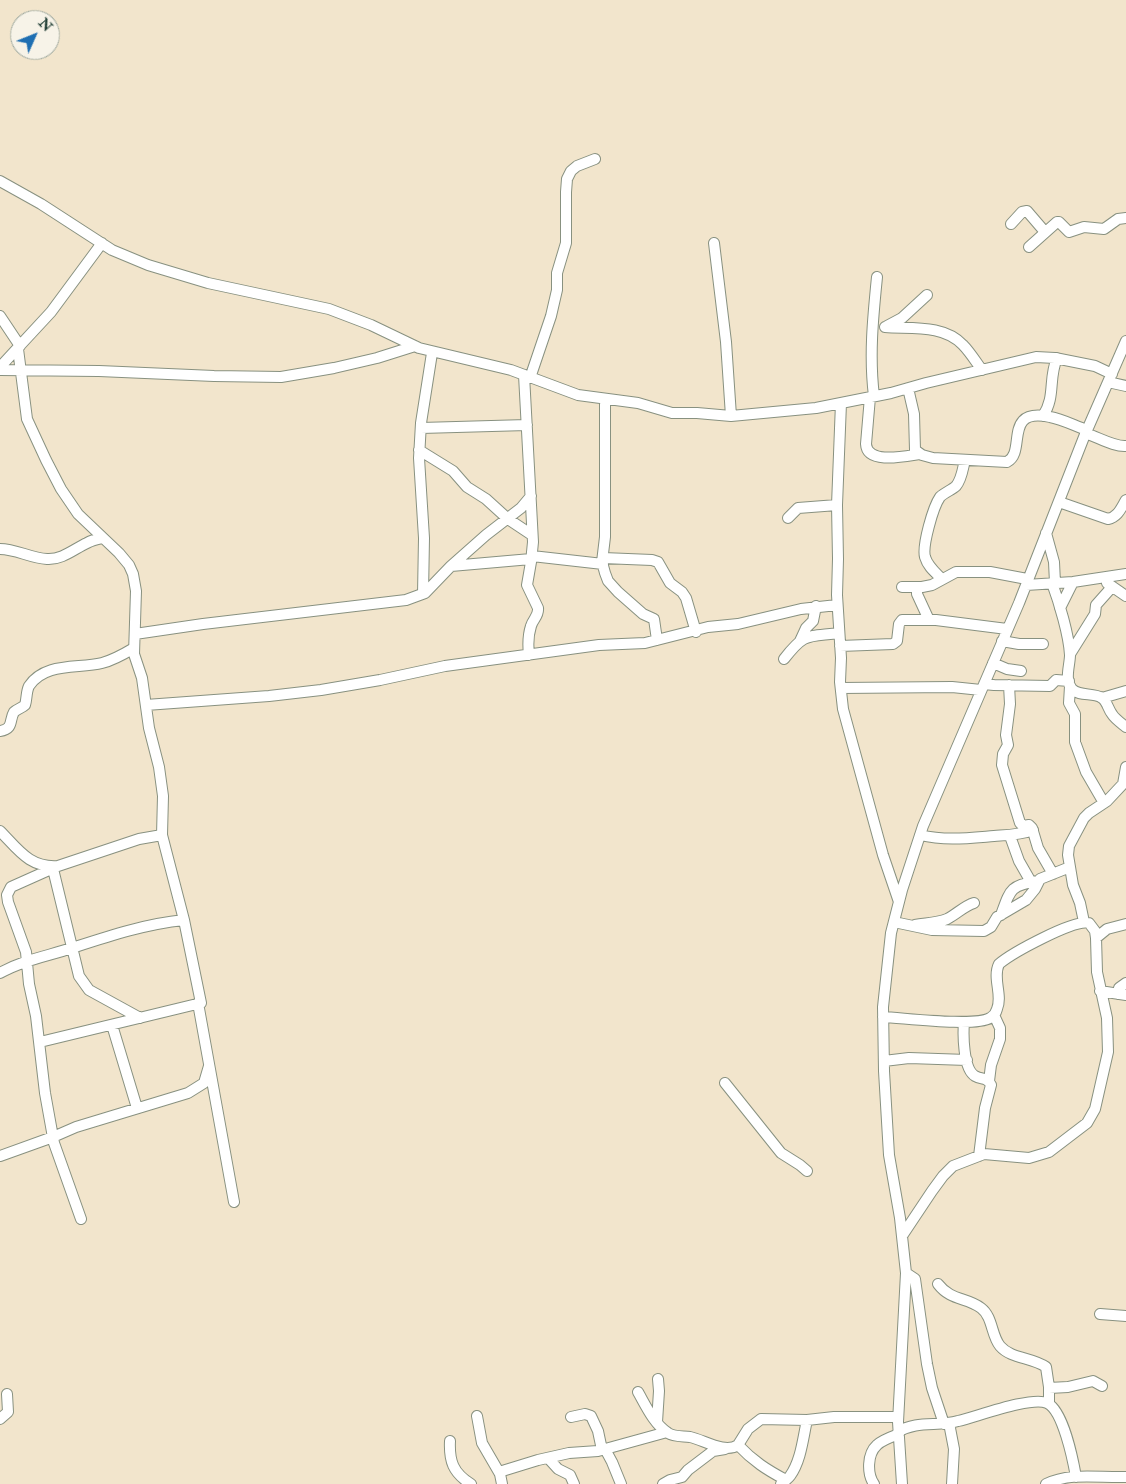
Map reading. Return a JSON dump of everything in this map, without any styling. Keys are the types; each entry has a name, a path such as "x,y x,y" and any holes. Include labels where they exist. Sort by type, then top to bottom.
{"street":[{"path":"529,655 531,625 538,612 538,608 527,585 532,558 532,535 527,425 527,376 551,316 557,290 557,273 566,243 567,179 570,171 577,166 595,159"},
{"path":"0,180 42,204 112,250 148,265 208,283 329,310 432,353 496,366 578,395 638,403 672,413 697,412 731,416 816,408 872,397 1036,357 1057,358 1095,366 1110,378 1126,386"},
{"path":"1011,224 1022,212 1028,210 1045,232"},
{"path":"1029,247 1057,222 1069,232 1084,227 1104,229 1118,218 1126,218"},
{"path":"0,368 51,312 102,243"},
{"path":"714,243 726,342 731,416"},
{"path":"877,277 872,338 872,397 866,444 867,451 871,455 877,456 901,457 920,454"},
{"path":"872,338 885,327 902,318 927,295"},
{"path":"0,316 19,347 20,371 27,419 46,460 61,489 78,514 119,553 129,565 133,574 136,591 134,648 136,662 142,678 163,796 162,835 184,920 234,1202"},
{"path":"885,327 925,328 943,333 956,339 963,345 982,370"},
{"path":"902,1484 898,1416 906,1273 889,1155 883,1017 887,966 894,922 920,835 1027,582 1086,432 1126,341"},
{"path":"0,368 20,371 99,371 205,376 281,377 378,358 415,346"},
{"path":"423,594 424,538 419,450 432,353"},
{"path":"1043,416 1051,402 1053,372 1057,358"},
{"path":"908,388 914,414 915,450 920,454 933,458 999,462 1010,460 1019,427 1023,420 1032,416 1050,417 1117,446 1126,446"},
{"path":"605,399 605,537 603,561 608,581 643,614 654,619 657,640"},
{"path":"841,402 837,504 837,605 843,709 883,855 899,902"},
{"path":"421,428 527,425"},
{"path":"419,450 453,471 467,487 486,499 508,519 532,535"},
{"path":"942,579 930,568 926,559 924,552 926,540 940,497 956,486 965,460"},
{"path":"135,634 406,600 423,594 486,535 521,508 531,496"},
{"path":"1059,502 1108,519 1118,514 1126,500"},
{"path":"788,518 798,508 837,504"},
{"path":"1046,533 1054,562 1054,583 1068,636 1070,654 1069,703 1075,714 1075,742 1086,772 1104,803"},
{"path":"0,549 48,559 61,557 88,542 102,538"},
{"path":"451,566 532,558 603,561 652,560 658,562 670,582 686,598 696,632"},
{"path":"902,587 932,585 956,572 990,572 1027,582 1054,583 1126,574"},
{"path":"1100,577 1126,596"},
{"path":"1060,608 1073,582"},
{"path":"917,587 917,594 929,620"},
{"path":"1070,654 1095,614 1096,605 1112,587"},
{"path":"146,705 269,696 321,690 445,666 599,645 646,643 696,632 708,627 738,624 816,606 837,605"},
{"path":"784,659 813,621 816,606"},
{"path":"840,646 893,644 897,641 900,620 929,620 1007,630"},
{"path":"800,640 810,636 839,633"},
{"path":"1002,642 1043,644"},
{"path":"0,732 10,726 14,713 25,705 30,686 43,674 58,668 103,663 134,648"},
{"path":"993,663 1007,669 1021,670"},
{"path":"841,688 1050,686 1056,680 1070,684 1077,692 1102,698 1126,691"},
{"path":"894,922 932,930 984,931 989,929 994,919 1026,900 1036,889 1042,878 1038,848 1033,830 1029,825 1023,826 1020,823 1002,765 1003,754 1008,745 1006,735 1010,704 1010,685"},
{"path":"1102,698 1112,714 1126,727"},
{"path":"1084,922 1072,879 1069,846 1089,813 1104,803 1123,784 1126,767"},
{"path":"920,835 970,839 1010,836 1024,834 1033,830"},
{"path":"0,831 23,856 55,868"},
{"path":"81,1219 53,1137 24,943 4,904 11,888 55,868 130,842 162,835"},
{"path":"1010,836 1019,861 1042,878 1059,876 1072,879"},
{"path":"1001,915 1009,894 1019,885 1070,867"},
{"path":"55,868 79,976 89,990 140,1018"},
{"path":"910,926 946,919 974,903"},
{"path":"1,971 27,961 135,928 184,920"},
{"path":"883,1017 964,1022 982,1021 994,1015 999,1005 996,972 999,964 1037,942 1078,922 1084,922 1092,926 1096,938 1097,972 1100,991 1107,1018 1108,1052 1095,1109 1087,1123 1049,1152 1029,1158 984,1154 954,1166 943,1176 902,1236"},
{"path":"1096,938 1108,929 1126,924"},
{"path":"1122,994 1119,988 1126,983"},
{"path":"1100,991 1122,994"},
{"path":"40,1042 198,1003"},
{"path":"979,1156 985,1108 991,1089 989,1081 991,1065 1000,1038 1000,1028 994,1015"},
{"path":"964,1022 963,1035 970,1070 974,1076 989,1081"},
{"path":"112,1025 137,1108"},
{"path":"884,1061 909,1058 968,1060"},
{"path":"0,1156 76,1127 188,1093 198,1088 204,1082 209,1066"},
{"path":"725,1083 781,1154 808,1172"},
{"path":"906,1273 915,1279 932,1388 947,1423 954,1449 952,1484"},
{"path":"938,1284 948,1295 981,1308 990,1321 993,1335 1004,1350 1046,1366 1049,1404"},
{"path":"1100,1314 1126,1316"},
{"path":"657,1422 658,1379"},
{"path":"1049,1388 1068,1387 1092,1381 1102,1386"},
{"path":"638,1392 657,1422 667,1432"},
{"path":"0,1419 8,1412 7,1394"},
{"path":"874,1484 871,1480 869,1467 873,1451 877,1445 905,1428 916,1424 947,1423 1033,1401 1046,1402 1054,1410 1064,1430 1072,1455 1076,1477"},
{"path":"571,1417 585,1414 591,1416 603,1449 612,1462 621,1484"},
{"path":"477,1416 482,1443 499,1472 502,1484"},
{"path":"663,1484 682,1477 713,1451 734,1447 748,1429 761,1419 807,1420 834,1417 898,1416"},
{"path":"499,1472 569,1453 590,1452 667,1432 708,1443 734,1447 762,1467 788,1482 802,1443 807,1420"},
{"path":"450,1441 449,1456 452,1466 460,1476 471,1484"},
{"path":"704,1458 708,1443"},
{"path":"548,1458 558,1469 570,1475 574,1484"},
{"path":"1046,1484 1068,1476 1126,1477"}]}
